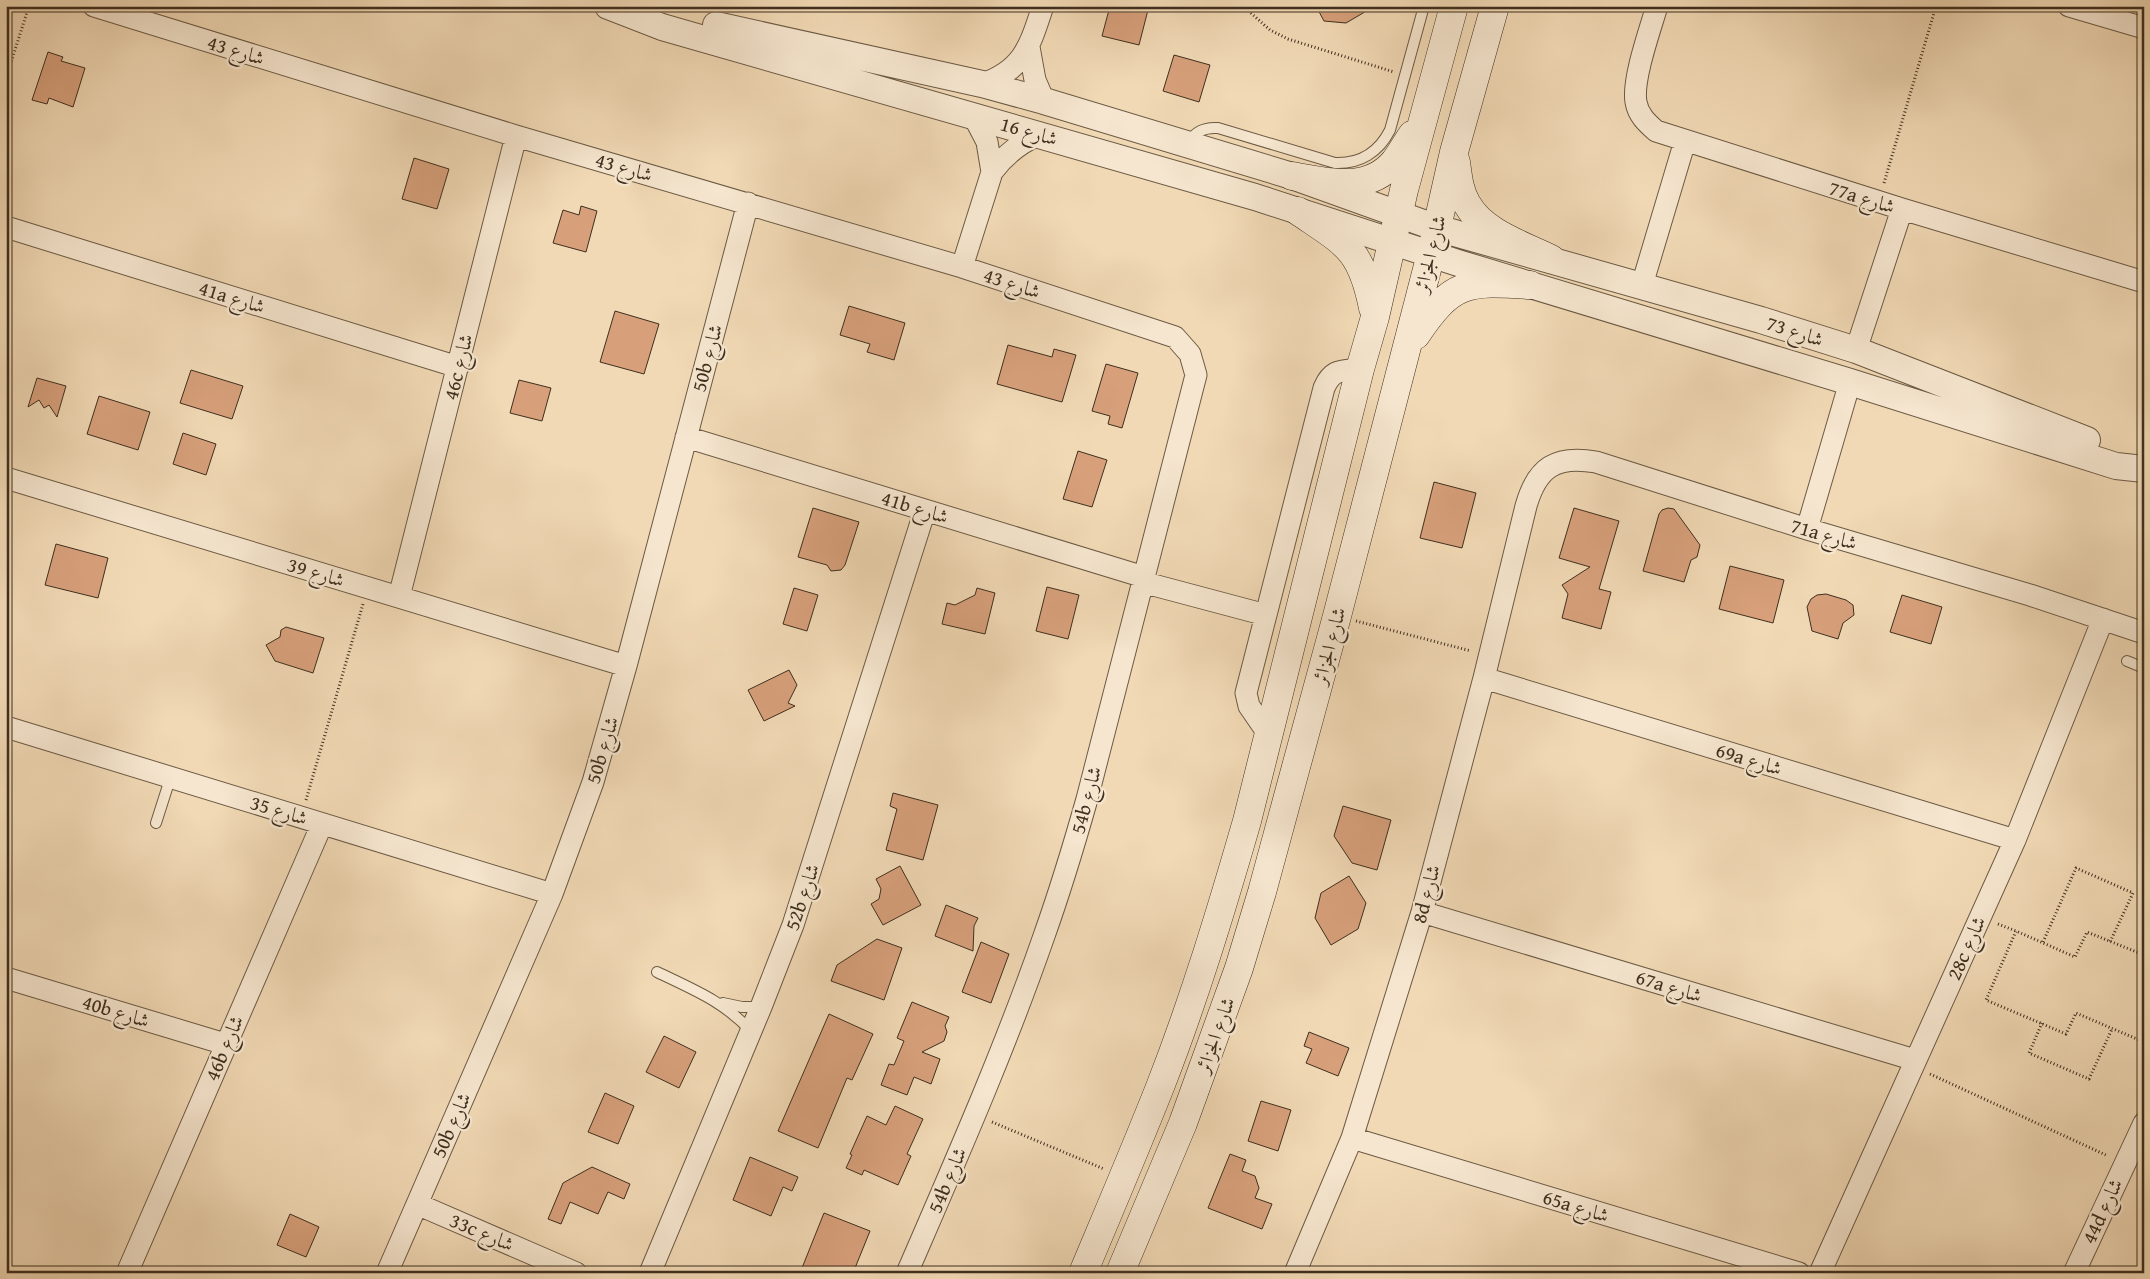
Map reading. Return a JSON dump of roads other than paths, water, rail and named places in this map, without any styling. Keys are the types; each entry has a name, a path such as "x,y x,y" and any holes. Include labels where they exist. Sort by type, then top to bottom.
{"main road":[{"name":"شارع الجزائر","path":"1083,1273 1160,1087 1207,955 1242,838 1360,369 1375,317 1395,228 1454,6"},
{"name":"شارع الجزائر","path":"1120,1273 1183,1123 1239,968 1262,892 1337,616 1431,254 1454,152 1495,6"},
{"path":"1292,176 1346,185 1374,178 1395,161 1426,110"},
{"path":"1454,152 1461,191 1475,216 1485,225 1551,260"},
{"path":"1298,210 1344,243 1354,254 1366,277 1375,317"},
{"path":"1405,351 1434,308 1458,290 1484,283 1530,285"}],"street":[{"name":"شارع 43","path":"94,6 516,136 962,267 1154,329"},
{"path":"982,84 1005,74 1015,66 1029,47 1043,6"},
{"name":"77a شارع","path":"1657,6 1642,61 1637,84 1636,102 1643,119 1656,131 1879,202 2144,282"},
{"path":"2069,6 2144,28"},
{"name":"شارع 16","path":"617,9 681,18 982,84 1044,101 1292,176 1395,228 1431,254"},
{"name":"شارع 16","path":"617,9 662,27 1040,134 1298,210 1395,228 1437,228"},
{"path":"1029,47 1035,80 1044,101"},
{"path":"973,115 987,142 992,172"},
{"path":"962,267 992,172 1001,159 1013,149 1040,134"},
{"name":"46c شارع","path":"399,598 516,136"},
{"path":"1642,286 1685,141"},
{"name":"50b شارع","path":"387,1273 552,894 593,782 626,666 748,203"},
{"path":"1856,350 1902,209"},
{"name":"41a شارع","path":"6,227 458,367"},
{"name":"شارع 73","path":"1437,228 1761,320 1856,350 2121,453 2142,468"},
{"name":"شارع 73","path":"1431,254 1850,382 2116,466 2142,468"},
{"name":"54b شارع","path":"907,1273 975,1116 1041,945 1067,868 1087,799 1196,375 1190,354 1175,337 1154,329"},
{"path":"1269,735 1246,700 1246,693 1324,388 1329,377 1335,372 1360,369"},
{"path":"1807,529 1850,382"},
{"name":"41b شارع","path":"686,437 1143,579 1266,615"},
{"name":"71a شارع","path":"1526,506 1531,488 1542,473 1558,462 1577,459 1596,462 1807,529 1956,572 2144,633"},
{"name":"شارع 39","path":"6,478 626,666"},
{"name":"8d شارع","path":"1295,1273 1352,1138 1422,912 1484,678 1526,506"},
{"name":"52b شارع","path":"650,1273 761,1007 793,925 925,510"},
{"name":"28c شارع","path":"1820,1273 2015,840 2103,619"},
{"name":"69a شارع","path":"1484,678 2015,840"},
{"name":"شارع 35","path":"6,727 552,894"},
{"name":"46b شارع","path":"127,1273 322,824"},
{"name":"67a شارع","path":"1422,912 1914,1063"},
{"name":"40b شارع","path":"6,978 225,1044"},
{"name":"44d شارع","path":"2074,1273 2124,1164 2138,1147 2144,1123"},
{"name":"65a شارع","path":"1352,1138 1800,1273"},
{"name":"33c شارع","path":"416,1204 576,1273"}],"lane":[{"path":"1186,144 1195,133 1202,129 1218,128 1335,163 1346,164 1358,160 1384,142 1390,130 1424,6"},
{"path":"2127,661 2144,668"},
{"path":"156,823 171,776"},
{"path":"657,972 717,1001 734,1006 761,1007"},
{"path":"717,1001 736,1015 751,1031"}]}
